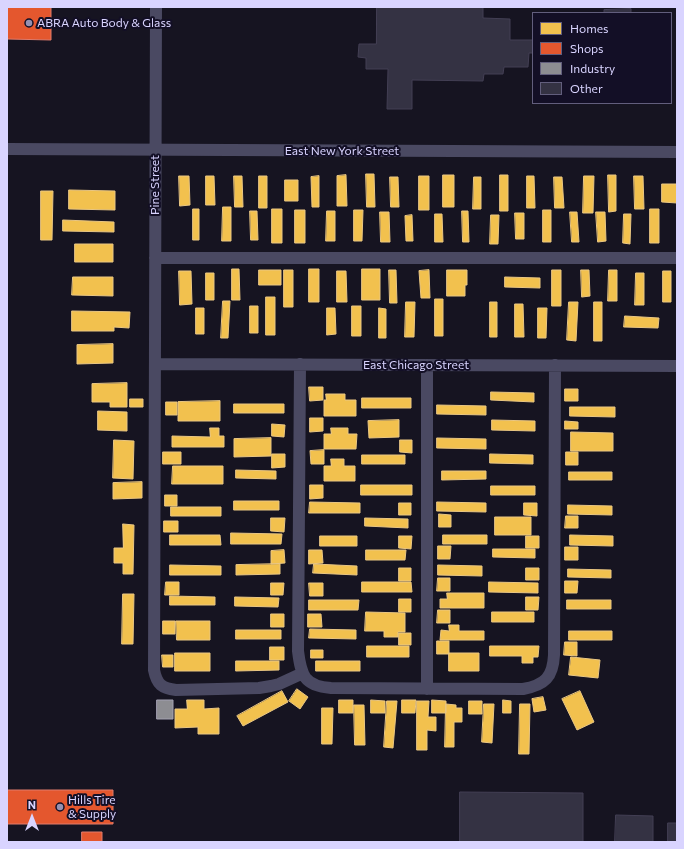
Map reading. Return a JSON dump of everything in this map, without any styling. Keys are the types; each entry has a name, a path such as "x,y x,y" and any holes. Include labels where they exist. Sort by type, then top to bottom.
{"street":[{"name":"Pine Street","path":"156,7 154,670 156,679 160,685 167,689 176,690 258,688 279,684 303,673"},
{"name":"East New York Street","path":"7,149 677,152"},
{"path":"155,258 677,258"},
{"name":"East Chicago Street","path":"155,364 677,366"},
{"path":"300,364 298,651 303,673 310,683 320,687 524,689 541,684 548,678 551,672 554,655 555,365"},
{"path":"426,688 427,365"}],"building: Homes":[{"path":"366,174 374,174 375,207 367,207"},
{"path":"346,175 347,206 337,206 337,176"},
{"path":"443,175 454,175 454,207 443,207"},
{"path":"500,175 508,175 508,211 500,211"},
{"path":"608,175 616,175 616,211 609,212"},
{"path":"179,176 189,176 190,205 180,206"},
{"path":"206,176 214,176 215,205 206,205"},
{"path":"234,176 242,176 243,207 235,207"},
{"path":"259,176 267,176 267,208 259,208"},
{"path":"319,176 319,207 312,207 311,177"},
{"path":"419,176 429,176 429,210 419,210"},
{"path":"527,176 534,176 535,208 527,208"},
{"path":"584,176 594,176 593,213 583,213"},
{"path":"634,176 643,176 644,209 635,209"},
{"path":"390,177 398,177 399,207 391,207"},
{"path":"474,177 481,177 481,209 473,209"},
{"path":"554,177 562,177 564,208 555,208"},
{"path":"285,180 298,180 298,201 285,201"},
{"path":"662,184 677,184 677,203 662,202"},
{"path":"69,190 115,191 115,210 69,209"},
{"path":"41,191 53,191 52,240 41,240"},
{"path":"223,207 231,207 231,241 222,241"},
{"path":"193,209 199,209 199,240 193,240"},
{"path":"272,209 282,209 282,243 272,243"},
{"path":"650,209 659,209 659,243 650,243"},
{"path":"295,210 305,210 305,243 295,243"},
{"path":"354,210 363,210 362,241 354,241"},
{"path":"543,210 551,210 551,242 543,242"},
{"path":"250,211 257,211 258,240 251,240"},
{"path":"327,211 335,211 335,241 326,241"},
{"path":"462,211 468,211 469,242 463,242"},
{"path":"380,212 389,212 390,242 381,242"},
{"path":"570,212 577,212 579,242 572,242"},
{"path":"596,212 605,212 606,241 598,242"},
{"path":"515,213 524,213 524,239 516,239"},
{"path":"435,214 442,214 443,242 435,242"},
{"path":"624,214 631,214 630,244 623,243"},
{"path":"412,215 413,241 406,241 405,216"},
{"path":"491,215 499,215 498,244 490,244"},
{"path":"63,220 114,222 114,232 63,231"},
{"path":"75,244 113,244 113,262 75,262"},
{"path":"232,269 239,269 240,300 232,300"},
{"path":"309,269 319,269 319,302 309,302"},
{"path":"362,269 380,269 380,300 362,300"},
{"path":"259,270 281,270 281,285 259,285"},
{"path":"284,270 293,270 293,307 284,307"},
{"path":"389,270 396,270 397,303 390,303"},
{"path":"429,270 430,298 421,298 419,271"},
{"path":"447,270 467,270 465,296 447,296"},
{"path":"552,270 561,270 561,306 552,306"},
{"path":"581,270 589,270 590,296 582,297"},
{"path":"609,270 617,270 617,301 608,301"},
{"path":"179,271 191,271 192,304 180,305"},
{"path":"337,271 346,271 347,302 337,302"},
{"path":"663,271 671,271 671,302 663,302"},
{"path":"206,273 214,273 214,300 206,300"},
{"path":"636,273 644,273 644,305 635,305"},
{"path":"73,277 113,277 113,296 72,295"},
{"path":"505,277 540,278 540,288 505,287"},
{"path":"266,297 275,297 275,335 266,335"},
{"path":"435,299 443,299 443,336 435,336"},
{"path":"223,301 230,301 228,338 221,338"},
{"path":"406,302 415,302 414,337 405,337"},
{"path":"490,302 497,302 497,337 490,337"},
{"path":"569,302 578,302 576,341 567,340"},
{"path":"594,302 602,302 602,341 594,341"},
{"path":"515,304 523,304 524,337 515,337"},
{"path":"250,306 258,306 258,333 250,333"},
{"path":"352,306 361,306 361,336 352,336"},
{"path":"196,308 204,308 204,334 196,334"},
{"path":"327,308 335,308 336,334 327,335"},
{"path":"379,308 386,309 386,338 379,338"},
{"path":"538,308 547,308 546,338 538,338"},
{"path":"72,311 130,312 129,328 114,327 114,331 72,331"},
{"path":"625,316 659,318 658,328 624,327"},
{"path":"113,344 113,363 77,364 77,345"},
{"path":"127,383 127,407 110,407 110,402 92,402 92,384"},
{"path":"309,387 323,387 323,400 310,401"},
{"path":"565,389 578,389 578,401 565,401"},
{"path":"491,392 534,393 534,402 491,400"},
{"path":"326,394 345,394 345,400 356,400 356,416 324,416 324,400 326,400"},
{"path":"362,398 411,398 411,408 362,408"},
{"path":"130,399 143,399 143,407 130,407"},
{"path":"220,401 220,421 178,421 178,402"},
{"path":"166,402 177,402 177,415 166,415"},
{"path":"234,404 284,404 284,413 234,413"},
{"path":"437,405 486,406 486,415 437,414"},
{"path":"570,407 615,407 615,417 570,416"},
{"path":"98,411 127,412 127,431 98,430"},
{"path":"310,418 323,418 323,431 310,432"},
{"path":"399,420 399,437 369,438 368,421"},
{"path":"492,420 535,421 535,431 492,430"},
{"path":"565,421 578,422 578,429 565,429"},
{"path":"272,424 285,425 284,437 272,436"},
{"path":"210,428 219,428 219,436 224,436 224,447 172,447 172,436 210,437"},
{"path":"331,428 348,428 348,434 357,434 356,449 324,449 324,434 331,434"},
{"path":"571,432 613,433 613,451 571,451"},
{"path":"271,438 271,456 234,457 234,439"},
{"path":"437,438 486,439 486,449 437,448"},
{"path":"114,440 134,441 133,479 113,478"},
{"path":"400,440 412,440 412,453 400,452"},
{"path":"324,450 324,464 311,464 310,451"},
{"path":"163,452 181,452 181,464 163,464"},
{"path":"566,452 578,452 578,465 566,465"},
{"path":"272,454 285,454 285,467 272,468"},
{"path":"490,454 533,455 533,464 490,463"},
{"path":"362,455 405,455 405,464 362,464"},
{"path":"331,459 344,459 344,466 355,466 355,481 324,481 324,466 331,466"},
{"path":"173,466 223,466 223,484 172,484"},
{"path":"236,470 276,471 276,479 236,478"},
{"path":"442,471 486,471 486,479 442,480"},
{"path":"569,472 612,472 612,480 569,480"},
{"path":"142,482 142,498 113,499 113,483"},
{"path":"310,485 323,485 323,498 310,499"},
{"path":"361,485 412,485 412,495 361,495"},
{"path":"491,486 535,486 535,495 491,495"},
{"path":"165,495 177,495 177,506 165,506"},
{"path":"234,501 279,501 279,510 234,510"},
{"path":"310,502 360,503 360,513 309,513"},
{"path":"437,502 486,503 486,512 437,511"},
{"path":"399,503 411,503 411,515 399,515"},
{"path":"524,503 537,503 537,516 524,515"},
{"path":"568,505 612,506 612,515 568,514"},
{"path":"171,507 221,507 221,516 171,516"},
{"path":"439,514 451,515 451,527 439,527"},
{"path":"566,516 578,516 578,528 565,528"},
{"path":"495,517 531,517 531,535 495,535"},
{"path":"271,518 285,518 284,532 271,531"},
{"path":"365,518 408,519 408,528 365,526"},
{"path":"164,521 178,521 178,532 164,532"},
{"path":"123,524 134,525 133,574 123,574 123,563 114,563 114,548 123,548"},
{"path":"231,533 282,534 281,544 231,544"},
{"path":"170,535 220,535 221,545 170,545"},
{"path":"443,535 487,535 487,544 443,544"},
{"path":"570,535 613,536 613,546 570,545"},
{"path":"320,536 357,536 357,546 320,546"},
{"path":"399,536 412,536 411,549 399,548"},
{"path":"526,536 539,536 539,548 526,548"},
{"path":"438,546 451,546 450,559 438,559"},
{"path":"565,547 578,547 578,560 565,560"},
{"path":"493,549 535,549 535,558 493,557"},
{"path":"284,550 285,563 271,564 271,551"},
{"path":"309,550 322,550 323,563 309,564"},
{"path":"366,550 406,550 405,560 366,560"},
{"path":"280,564 280,574 236,575 236,565"},
{"path":"314,564 357,566 357,575 313,573"},
{"path":"170,565 221,566 221,575 170,575"},
{"path":"438,565 482,566 482,576 438,575"},
{"path":"399,568 411,568 411,581 399,581"},
{"path":"526,568 539,568 539,580 526,580"},
{"path":"568,569 611,570 611,578 568,577"},
{"path":"438,578 450,578 450,591 437,591"},
{"path":"565,581 578,581 577,593 565,593"},
{"path":"166,582 179,582 179,595 165,595"},
{"path":"362,582 411,582 412,592 362,592"},
{"path":"489,582 538,583 538,593 489,592"},
{"path":"271,583 284,583 283,595 271,595"},
{"path":"309,583 323,583 323,596 310,596"},
{"path":"447,593 484,593 484,608 440,608 440,599 447,599"},
{"path":"123,594 134,594 133,644 122,644"},
{"path":"170,596 215,597 215,605 170,605"},
{"path":"235,597 279,598 278,607 235,606"},
{"path":"526,597 539,597 538,610 526,610"},
{"path":"399,599 411,599 411,612 399,612"},
{"path":"309,600 359,600 358,610 309,610"},
{"path":"567,600 611,600 611,609 567,609"},
{"path":"438,610 450,610 450,623 437,623"},
{"path":"366,612 405,613 405,632 398,632 398,637 384,637 384,631 365,631"},
{"path":"492,612 534,612 534,622 492,622"},
{"path":"271,614 284,614 284,627 271,627"},
{"path":"308,614 321,614 322,627 308,627"},
{"path":"163,621 175,621 175,634 163,634"},
{"path":"176,621 210,621 210,640 177,640"},
{"path":"449,625 459,625 459,631 484,631 484,640 440,640 441,630 449,631"},
{"path":"310,629 356,630 356,639 309,638"},
{"path":"236,630 281,630 281,639 236,639"},
{"path":"569,631 612,631 612,640 569,640"},
{"path":"399,633 411,633 411,645 399,645"},
{"path":"437,641 449,641 449,654 437,654"},
{"path":"565,642 577,642 577,656 564,655"},
{"path":"367,646 409,646 409,657 367,657"},
{"path":"490,646 539,646 538,657 533,657 533,663 522,663 522,656 490,656"},
{"path":"270,647 284,647 284,660 270,660"},
{"path":"311,650 323,650 323,658 311,658"},
{"path":"175,653 210,653 210,671 175,671"},
{"path":"449,653 479,653 479,671 449,671"},
{"path":"162,655 173,655 173,667 163,667"},
{"path":"571,657 600,660 598,678 569,675"},
{"path":"236,661 279,661 279,670 236,671"},
{"path":"316,661 360,661 360,671 316,671"},
{"path":"297,689 308,697 300,709 289,701"},
{"path":"282,691 288,702 243,726 237,716"},
{"path":"580,691 594,722 577,730 562,699"},
{"path":"543,697 546,710 534,712 532,699"},
{"path":"187,700 204,700 204,709 219,708 219,734 198,734 198,727 175,728 175,709 187,709"},
{"path":"339,700 353,700 353,713 339,713"},
{"path":"371,700 385,701 385,713 371,713"},
{"path":"402,700 416,700 415,713 402,713"},
{"path":"432,700 446,701 446,713 432,713"},
{"path":"503,700 511,701 511,713 503,713"},
{"path":"387,701 397,701 393,748 384,747"},
{"path":"417,701 429,701 428,717 436,717 436,731 427,730 427,750 417,750"},
{"path":"469,701 482,701 482,714 469,714"},
{"path":"446,704 456,705 456,708 462,708 462,722 454,722 454,747 445,747"},
{"path":"484,704 494,704 492,743 482,742"},
{"path":"520,704 530,704 529,754 519,754"},
{"path":"354,705 364,705 365,745 355,745"},
{"path":"322,708 333,708 332,744 322,744"}],"building: Shops":[{"name":"ABRA Auto Body & Glass","path":"7,7 51,7 51,40 7,39"},
{"name":"Hills Tire & Supply","path":"7,790 113,790 113,824 7,824"},
{"path":"82,832 102,832 102,842 82,842"}],"building: Industry":[{"path":"157,700 173,700 173,719 157,719"}],"building: Other":[{"path":"377,7 483,7 483,18 510,19 510,40 532,40 532,53 529,53 528,67 504,67 503,74 484,74 483,81 412,80 412,109 387,109 388,69 366,69 366,58 358,57 359,44 376,44"},
{"path":"631,9 631,12 604,12 604,10"},
{"path":"460,792 583,793 583,842 460,842"},
{"path":"616,815 653,816 653,842 615,842"},
{"path":"668,823 677,823 677,842 668,842"}],"place":[{"name":"ABRA Auto Body & Glass","path":"29,23"},
{"name":"Hills Tire & Supply","path":"60,807"}]}
